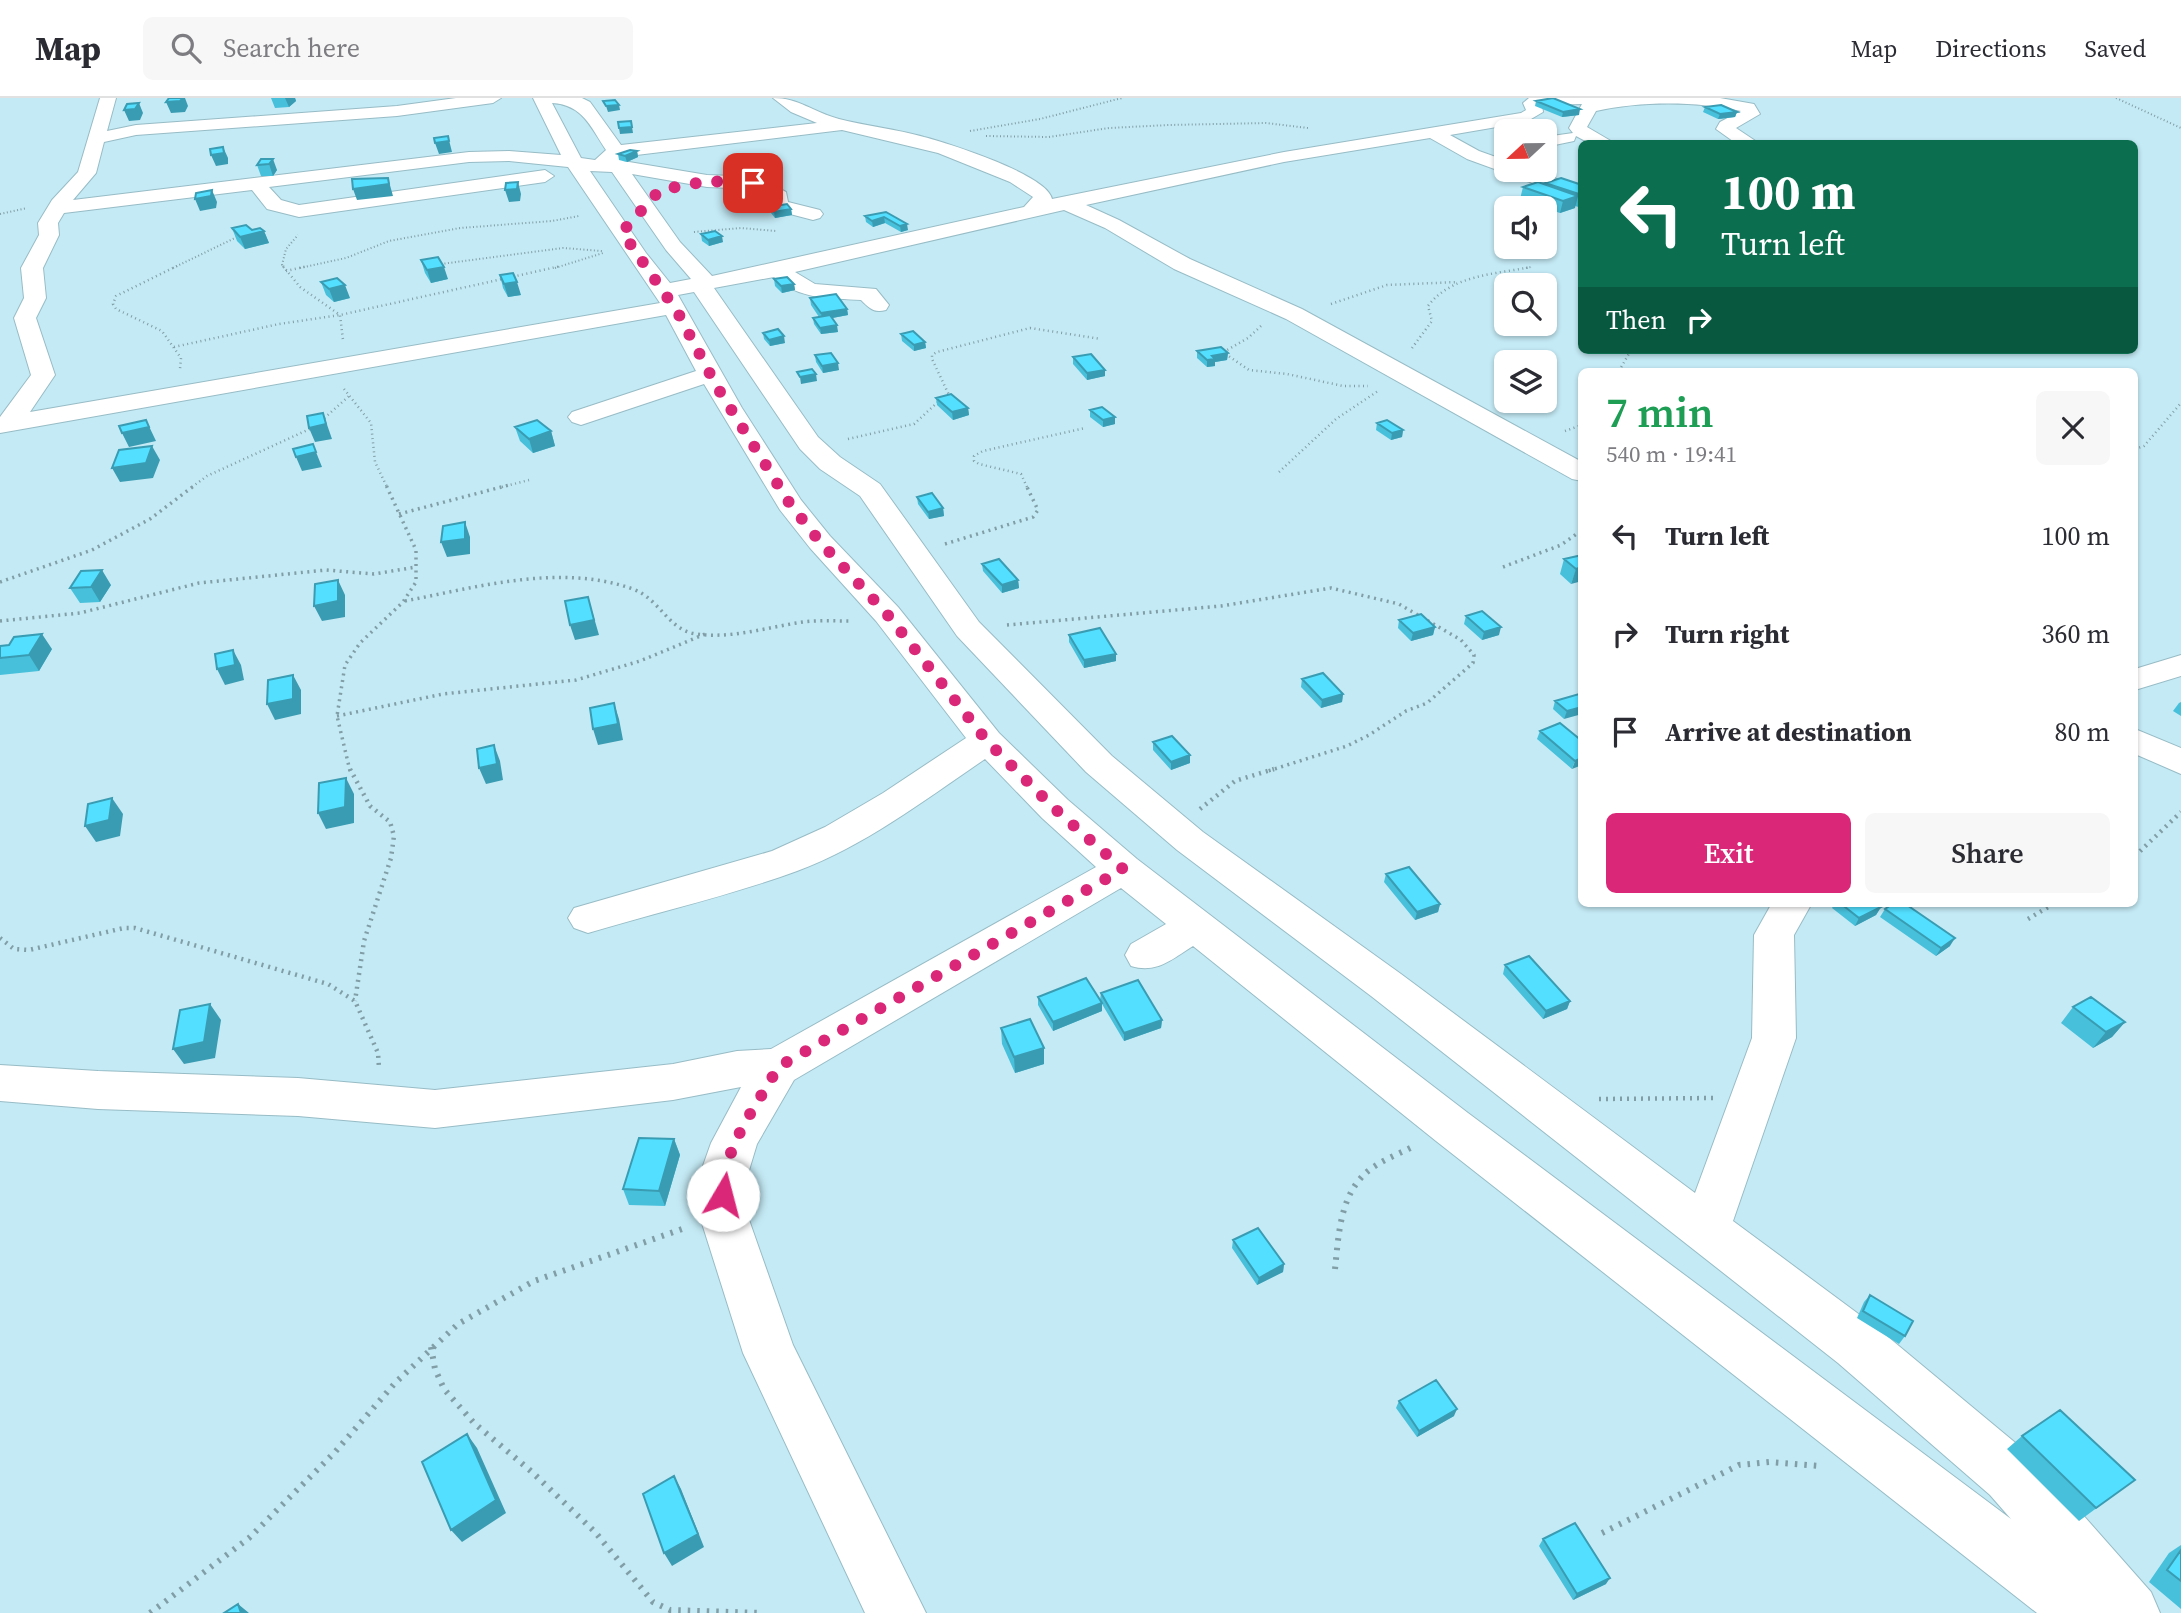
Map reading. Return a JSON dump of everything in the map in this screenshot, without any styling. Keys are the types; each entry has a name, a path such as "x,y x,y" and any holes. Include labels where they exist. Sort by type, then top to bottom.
{"street":[{"path":"5,425 43,375 25,315 35,298 32,268 47,238 48,223 86,173 108,98"},
{"path":"97,133 397,111 493,98"},
{"path":"541,98 564,145 597,163"},
{"path":"548,98 571,99 584,106 597,163 624,215 758,372 813,447 830,463 870,490 968,629 1099,764 1175,828 1857,1345 2010,1475 2130,1613"},
{"path":"780,98 809,115 843,125 921,141 952,143 1030,184 1037,203"},
{"path":"1576,140 1535,112 1531,103 1540,100 1598,99 1616,102"},
{"path":"1597,140 1583,134 1578,128 1589,107 1616,102 1690,100 1736,100 1748,108 1751,114 1725,129 1744,140"},
{"path":"5,425 344,363 501,339 1037,203 1066,204 1284,157 1527,117 1535,112"},
{"path":"1482,124 1494,129"},
{"path":"258,184 270,203 281,209 299,211 528,178 597,163 843,125"},
{"path":"1432,132 1472,155 1494,163"},
{"path":"1558,147 1576,140"},
{"path":"1472,155 1494,151"},
{"path":"57,208 469,157 509,156 597,163 707,181 764,184 779,196 778,205 813,214"},
{"path":"1554,185 1578,175"},
{"path":"624,215 660,190 707,181"},
{"path":"1546,182 1578,194"},
{"path":"1066,204 1112,224 1182,264 1293,313 1578,471"},
{"path":"624,215 666,237 687,291 710,374 758,457 790,504 820,542 887,614 987,741 1055,809 1123,869 1452,1126 2086,1613"},
{"path":"779,269 796,286 810,290 868,293 878,305"},
{"path":"581,417 710,374"},
{"path":"2138,679 2181,665"},
{"path":"588,918 785,861 838,836 896,803 987,741"},
{"path":"2138,741 2181,762"},
{"path":"0,1083 448,1108 673,1082 737,1069 778,1067 1123,869"},
{"path":"1706,1229 1774,1038 1774,935 1790,907"},
{"path":"1146,955 1196,925"},
{"path":"778,1067 734,1143 723,1177 723,1214 769,1353 896,1613"}],"path":[{"path":"952,143 1122,98"},
{"path":"2116,98 2181,128"},
{"path":"985,136 1049,137 1109,128 1181,125 1266,123 1311,128"},
{"path":"952,143 976,136"},
{"path":"338,206 293,239 282,265 300,287 340,315 344,363 338,379 371,423 375,462 416,550 416,582 403,602 360,643 345,665 337,716 350,770 370,806 390,822 394,836 391,858 364,941 355,1001 378,1053 380,1104"},
{"path":"286,271 346,258 369,246 389,241 469,227 624,215"},
{"path":"666,237 724,228 777,231"},
{"path":"180,394 181,358 174,347 162,331 116,309 113,304 116,296 245,233"},
{"path":"174,347 279,324 340,315 477,283 539,273 610,251 563,248 441,264"},
{"path":"1279,472 1336,419 1383,388 1343,386 1249,370 1227,355 1229,346 1248,338 1258,328 1293,313 1329,305 1387,285 1462,282 1531,267"},
{"path":"1396,368 1432,321 1428,306 1431,300 1462,282"},
{"path":"813,447 919,422 933,404 949,395 932,359 932,355 937,352 1030,328 1101,339"},
{"path":"0,582 92,550 125,533 150,519 207,476 314,427 349,396"},
{"path":"2138,448 2144,446 2181,403"},
{"path":"914,553 1018,522 1036,514 1038,510 1021,474 979,464 974,461 974,456 983,451 1085,428"},
{"path":"399,514 529,480"},
{"path":"1503,567 1561,545 1578,533"},
{"path":"0,621 80,613 199,583 326,570 374,574 416,567"},
{"path":"403,602 494,585 570,579 627,587 651,599 665,611 677,629 705,633 737,632 812,622 851,621 887,614"},
{"path":"968,629 1221,606 1331,588 1399,604 1461,640 1474,655 1473,663 1427,703 1406,710 1369,736 1347,746 1235,781 1175,828"},
{"path":"337,716 443,694 576,680 640,662 705,633"},
{"path":"2138,853 2181,812"},
{"path":"2028,919 2048,907"},
{"path":"0,939 2,943 18,950 135,928 287,970 328,984 355,1001"},
{"path":"1535,1099 1752,1098"},
{"path":"1335,1269 1345,1203 1349,1191 1359,1178 1374,1166 1452,1126"},
{"path":"150,1613 249,1538 335,1452 431,1346 458,1324 534,1281 723,1214"},
{"path":"431,1346 435,1369 444,1389 474,1423 532,1472 596,1532 653,1602 670,1610 763,1613"},
{"path":"1602,1533 1751,1461 1827,1466 1881,1458"}],"building":[{"path":"169,98 183,98 180,101 166,102"},
{"path":"1553,98 1580,109 1563,112 1536,101"},
{"path":"615,100 619,105 606,106 603,101"},
{"path":"139,103 135,109 124,110 127,104"},
{"path":"1721,105 1737,112 1720,114 1705,107"},
{"path":"631,121 632,127 619,128 618,122"},
{"path":"448,136 449,141 435,143 434,138"},
{"path":"223,147 224,153 211,155 210,149"},
{"path":"637,151 625,156 618,154"},
{"path":"261,159 273,159 269,164 257,165"},
{"path":"388,178 389,184 353,189 352,179"},
{"path":"1561,178 1578,184 1578,194 1545,183 1558,182"},
{"path":"518,182 517,189 505,190 506,183"},
{"path":"1538,182 1578,196 1563,201 1557,199 1557,196 1549,196 1523,187"},
{"path":"212,190 211,196 195,199 196,193"},
{"path":"787,204 791,209 774,212 770,207"},
{"path":"886,212 907,224 900,226 884,217 872,221 865,216"},
{"path":"246,225 252,230 260,228 264,231 240,237 232,228"},
{"path":"715,231 722,236 708,240 701,234"},
{"path":"438,257 444,267 427,270 421,260"},
{"path":"513,273 517,282 504,284 500,275"},
{"path":"787,277 794,284 781,286 774,279"},
{"path":"337,278 345,285 329,289 321,282"},
{"path":"836,294 847,309 821,313 810,298"},
{"path":"830,315 837,325 820,328 813,318"},
{"path":"778,329 784,336 769,340 763,333"},
{"path":"913,331 925,342 914,345 901,334"},
{"path":"1221,347 1228,353 1212,356 1215,359 1207,360 1197,351"},
{"path":"831,353 838,363 822,366 815,355"},
{"path":"1091,354 1105,370 1087,373 1073,357"},
{"path":"812,369 816,374 800,377 797,372"},
{"path":"951,394 968,408 952,412 936,398"},
{"path":"1102,407 1115,417 1103,420 1090,410"},
{"path":"323,413 326,424 309,428 307,416"},
{"path":"146,420 149,427 122,433 119,426"},
{"path":"537,420 551,431 529,439 515,427"},
{"path":"1387,420 1403,430 1392,433 1377,423"},
{"path":"313,444 316,452 296,457 293,449"},
{"path":"152,446 146,463 112,468 119,450"},
{"path":"932,493 943,508 928,512 917,497"},
{"path":"465,522 465,539 441,542 443,526"},
{"path":"1578,556 1578,568 1576,569 1564,559"},
{"path":"999,559 1018,580 1002,585 982,564"},
{"path":"102,570 91,587 70,588 81,571"},
{"path":"338,580 338,601 314,606 315,584"},
{"path":"588,597 594,620 570,625 565,601"},
{"path":"1482,611 1501,627 1484,632 1466,616"},
{"path":"1421,614 1435,627 1413,633 1399,620"},
{"path":"1100,628 1116,654 1084,660 1069,635"},
{"path":"42,634 29,655 0,658 0,646 9,645 14,637"},
{"path":"233,650 235,665 217,669 215,654"},
{"path":"1323,673 1343,694 1322,700 1302,679"},
{"path":"293,675 293,699 267,704 268,680"},
{"path":"1578,694 1578,708 1567,711 1555,701"},
{"path":"614,703 618,724 593,729 590,708"},
{"path":"1560,723 1578,738 1578,760 1575,761 1540,731"},
{"path":"1172,736 1190,755 1171,762 1153,742"},
{"path":"494,745 497,764 479,768 477,749"},
{"path":"346,778 345,807 318,813 319,783"},
{"path":"112,798 109,820 85,826 88,804"},
{"path":"1409,867 1440,904 1417,912 1386,874"},
{"path":"1845,907 1881,907 1859,918"},
{"path":"1910,907 1955,938 1941,948 1885,909"},
{"path":"1529,956 1570,1001 1546,1011 1505,965"},
{"path":"1086,978 1102,1003 1053,1022 1038,997"},
{"path":"1138,980 1162,1020 1124,1033 1101,993"},
{"path":"2091,997 2125,1022 2106,1032 2073,1007"},
{"path":"210,1004 204,1042 173,1049 180,1010"},
{"path":"1030,1019 1044,1048 1014,1057 1001,1028"},
{"path":"639,1138 674,1139 659,1191 623,1189"},
{"path":"1258,1228 1284,1264 1259,1278 1233,1240"},
{"path":"1870,1295 1913,1321 1905,1336 1863,1311"},
{"path":"1436,1380 1457,1409 1419,1431 1399,1401"},
{"path":"2060,1410 2135,1480 2096,1508 2022,1436"},
{"path":"467,1434 496,1500 451,1530 422,1462"},
{"path":"674,1476 698,1534 664,1553 643,1494"},
{"path":"1575,1523 1610,1578 1577,1594 1543,1539"},
{"path":"2181,1550 2181,1581 2167,1570"},
{"path":"238,1604 241,1613 224,1613"}],"route":[{"path":"723,1195 723,1177 734,1143 778,1067 1123,869 1055,809 987,741 887,614 820,542 790,504 758,457 664,290 622,232 660,190 707,181 753,183"}]}
